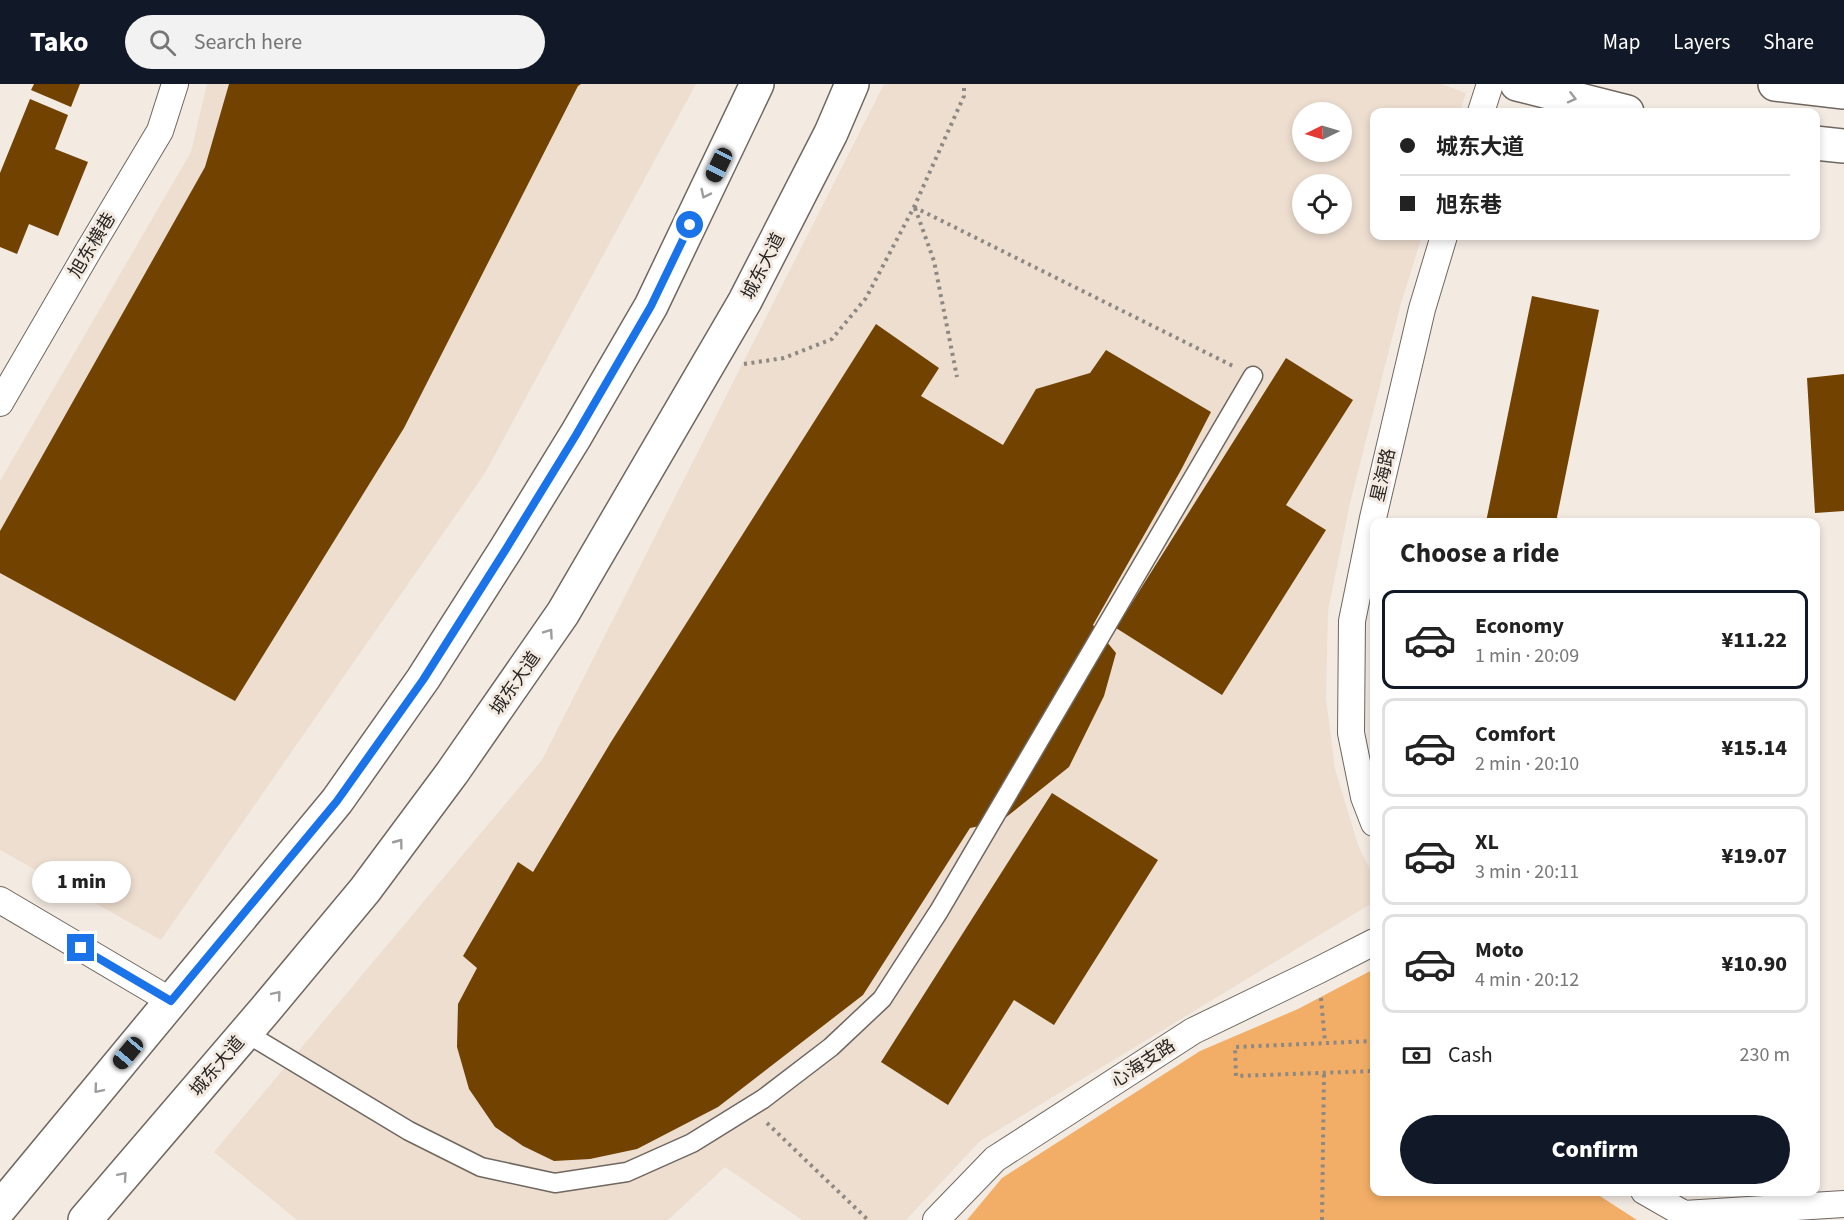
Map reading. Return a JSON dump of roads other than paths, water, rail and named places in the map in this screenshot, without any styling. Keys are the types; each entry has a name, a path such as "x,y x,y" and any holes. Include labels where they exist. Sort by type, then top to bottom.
{"main road":[{"path":"0,1208 337,801 429,669 576,435 651,306 757,84"},
{"name":"城东大道","path":"85,1220 246,1033 364,890 465,754 563,613 745,301 831,133 852,84"},
{"path":"1517,84 1611,108"},
{"path":"1775,84 1844,92"},
{"path":"1820,144 1844,146"}],"street":[{"name":"旭东横巷","path":"0,403 160,131 175,84"},
{"path":"1482,108 1490,84"},
{"name":"星海路","path":"1373,518 1422,309 1443,240"},
{"path":"246,1033 409,1131 481,1167 555,1183 627,1172 692,1143 763,1099 831,1047 882,999 939,911 1253,376"},
{"name":"星海路","path":"1370,533 1352,621 1351,734 1364,796 1370,812"},
{"path":"0,900 171,1001"},
{"name":"心海支路","path":"936,1220 995,1159 1193,1031 1370,944"},
{"path":"1653,1196 1684,1214 1844,1204"}]}
